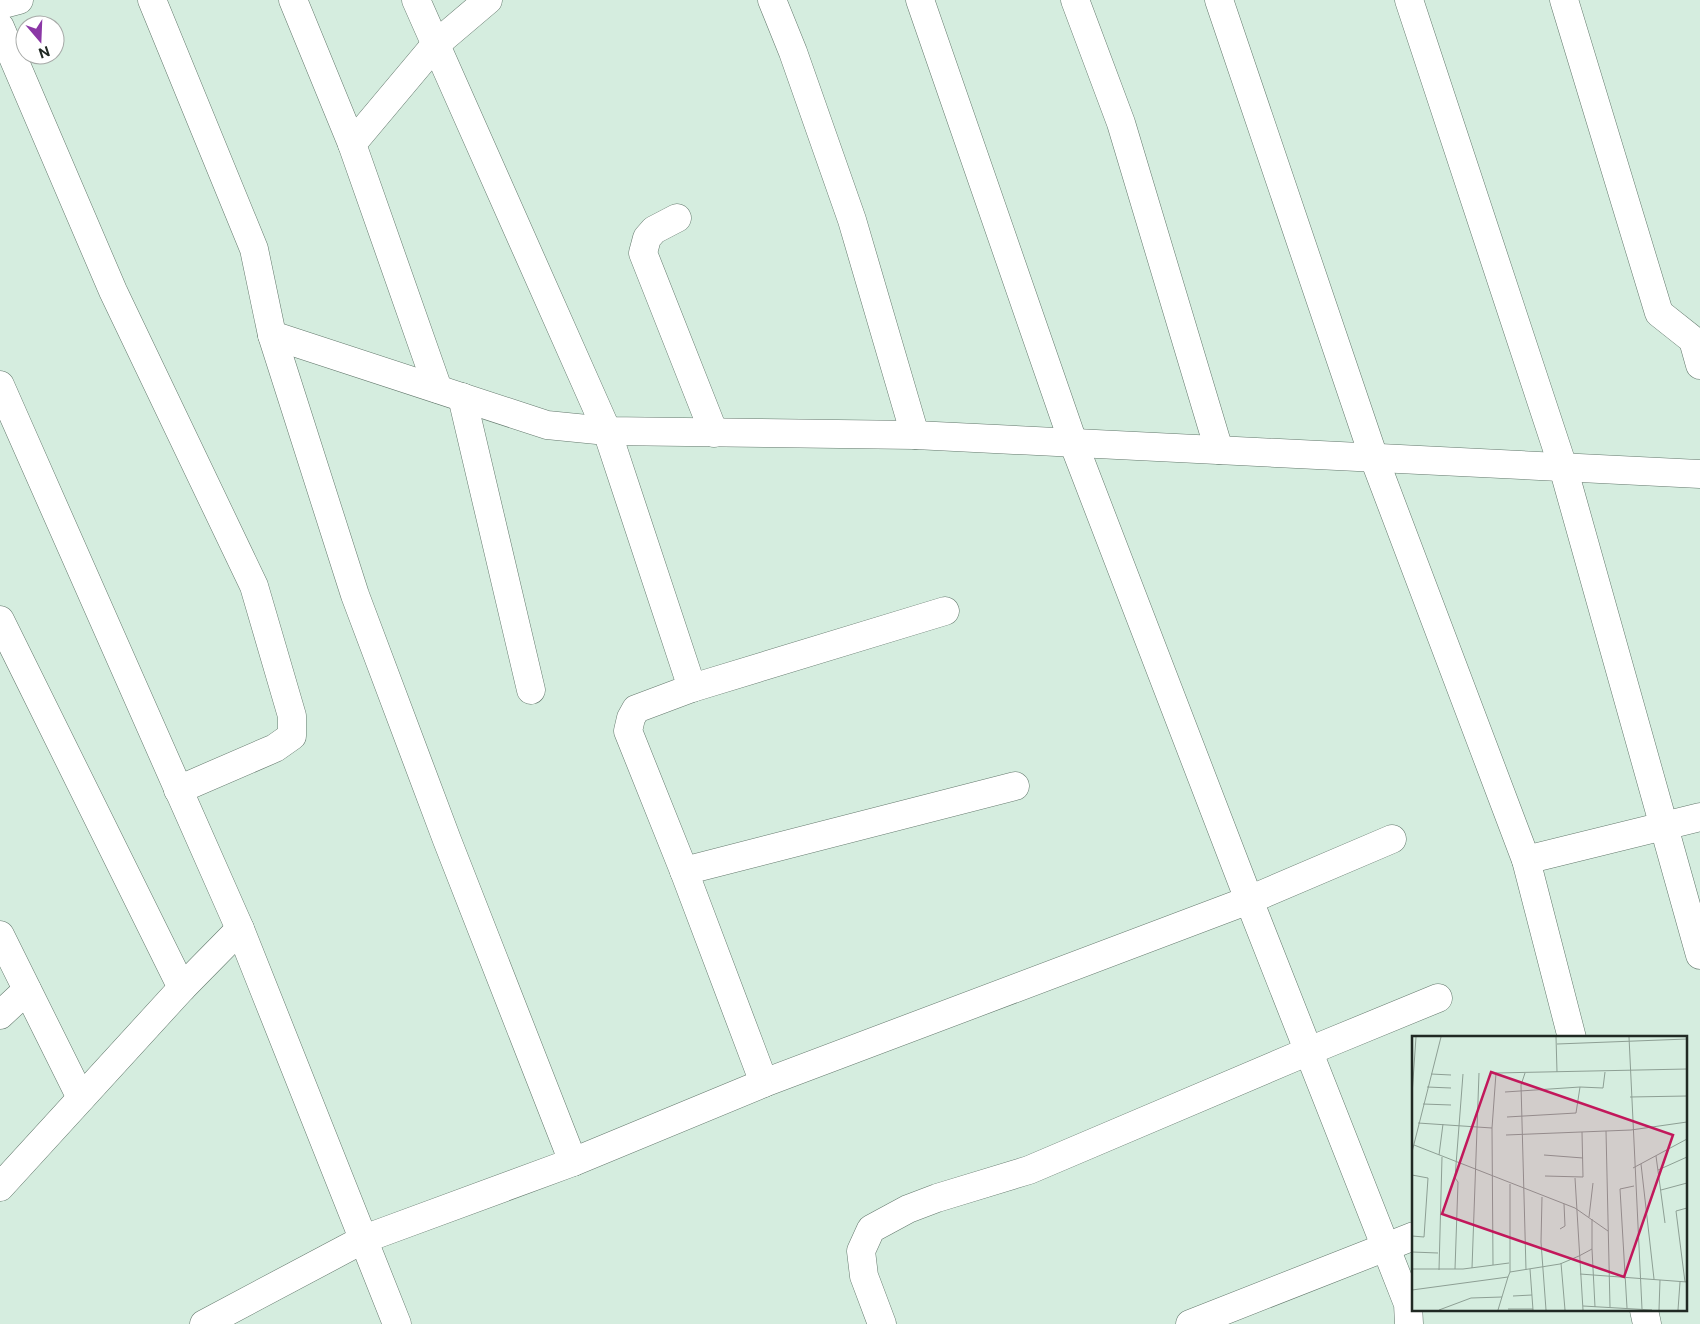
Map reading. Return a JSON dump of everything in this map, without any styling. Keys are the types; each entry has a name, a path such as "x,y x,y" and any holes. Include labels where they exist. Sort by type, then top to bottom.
{"street":[{"path":"0,6 19,0"},
{"path":"152,0 254,249 272,335 367,629 573,1162"},
{"path":"293,0 450,393 531,690"},
{"path":"416,0 608,431 692,688"},
{"path":"352,144 435,45 488,0"},
{"path":"772,0 793,52 852,220 915,435"},
{"path":"920,0 1073,442 1249,900 1408,1304 1409,1324"},
{"path":"1075,0 1121,123 1219,450"},
{"path":"1219,0 1374,458 1526,860 1571,1036"},
{"path":"1409,0 1563,467 1700,955"},
{"path":"1564,0 1659,313 1693,340 1700,365"},
{"path":"0,27 113,291 254,586 292,716 292,736 275,748 178,790"},
{"path":"677,218 654,230 647,238 643,253 714,432"},
{"path":"272,335 547,425 608,431 915,435 1700,474"},
{"path":"0,385 240,929 397,1324"},
{"path":"764,1083 684,871 628,732 631,718 636,709 692,688 945,611"},
{"path":"0,620 182,988"},
{"path":"684,871 1015,786"},
{"path":"1526,860 1700,817"},
{"path":"204,1324 364,1239 573,1162 764,1083 1249,900 1392,839"},
{"path":"0,1187 182,988 240,929"},
{"path":"0,935 81,1098"},
{"path":"0,1015 27,990"},
{"path":"882,1324 864,1276 861,1251 871,1229 908,1209 937,1198 1029,1170 1309,1050 1438,998"},
{"path":"1190,1324 1412,1237"}]}
